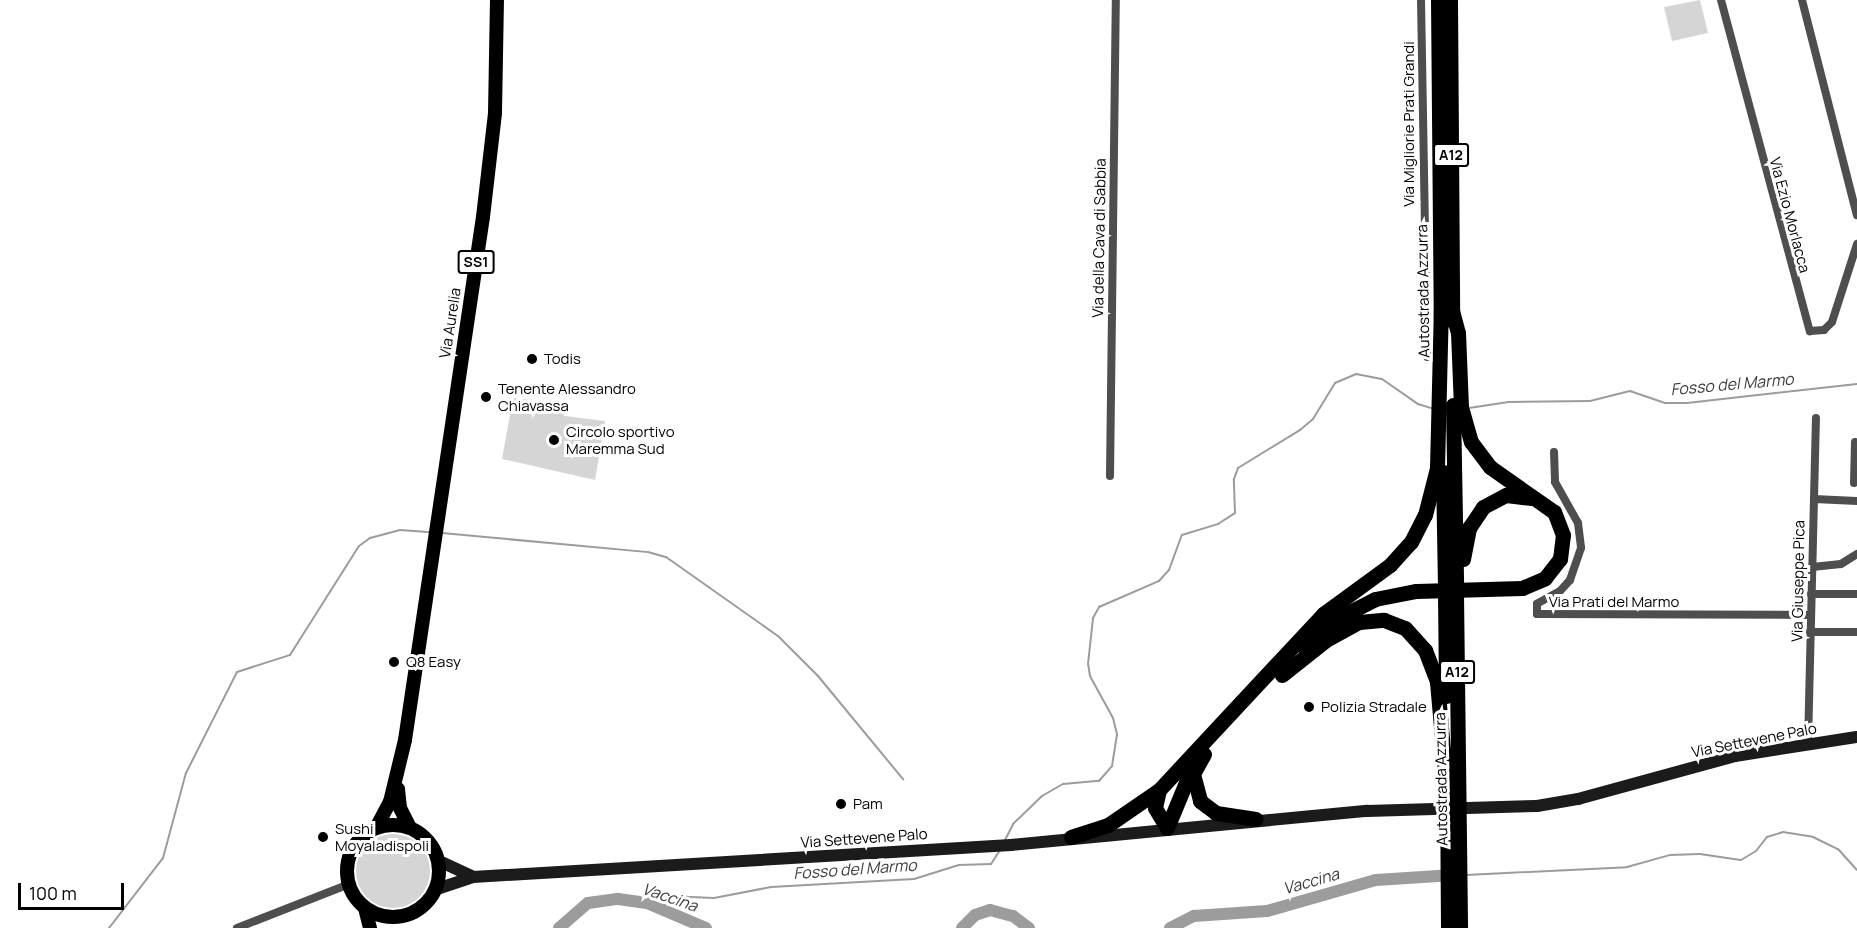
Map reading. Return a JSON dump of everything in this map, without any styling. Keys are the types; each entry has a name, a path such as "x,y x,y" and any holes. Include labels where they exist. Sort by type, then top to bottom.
{"highway":[{"name":"Autostrada Azzurra","path":"1438,0 1447,310"},
{"name":"Autostrada Azzurra","path":"1447,310 1450,0"},
{"path":"1295,648 1343,611 1367,598 1404,588 1516,589 1540,582 1558,562 1564,541 1560,521 1549,505 1482,459 1449,408 1447,310"},
{"path":"1071,837 1108,825 1159,790 1295,648 1331,606 1390,565 1413,538 1435,482 1449,408 1458,333 1447,310"},
{"name":"Autostrada Azzurra","path":"1449,408 1459,750 1454,887 1460,928"},
{"path":"1167,828 1197,763 1325,628 1358,606 1392,594 1525,584 1548,570 1558,555 1560,537 1554,518 1544,507 1526,496 1512,494 1483,507 1466,538 1454,588"},
{"name":"Autostrada Azzurra","path":"1454,588 1447,793 1454,865"},
{"path":"1291,665 1359,622 1389,620 1409,631 1427,654 1437,681 1447,793"},
{"path":"1197,763 1193,785 1201,804 1221,815 1256,819"},
{"path":"1159,790 1155,808 1167,828"},
{"name":"Autostrada Azzurra","path":"1448,928 1454,887"}],"main road":[{"name":"Via Aurelia","path":"410,828 398,801 398,775 491,159 497,0"},
{"name":"Via Settevene Palo","path":"434,890 473,877 1011,845 1256,819 1562,803 1735,756 1857,737"},
{"name":"Via Aurelia","path":"376,828 387,810 398,775"},
{"path":"376,828 410,828"},
{"name":"SS1","path":"349,884 349,857 364,835 376,828"},
{"name":"SS1","path":"410,828 432,847 437,860"},
{"name":"Via Settevene Palo","path":"437,860 473,877"},
{"path":"384,928 427,902 434,890 437,860"},
{"path":"349,884 365,908 370,928"},
{"path":"365,908 377,914 402,916"}],"street":[{"name":"Via della Cava di Sabbia","path":"1110,476 1116,0"},
{"name":"Via Migliorie Prati Grandi","path":"1421,0 1427,357"},
{"name":"Via Ezio Morlacca","path":"1721,0 1810,331 1818,332 1831,324 1857,244"},
{"path":"1802,0 1857,215"},
{"name":"Via Giuseppe Pica","path":"1808,744 1815,418"},
{"path":"1854,483 1855,442"},
{"name":"Via Prati del Marmo","path":"1554,452 1555,482 1578,523 1581,548 1570,580 1560,591 1535,605 1537,614 1811,615"},
{"path":"1814,498 1857,501"},
{"path":"1812,567 1840,564 1857,554"},
{"path":"1811,594 1857,594"},
{"path":"1810,632 1857,632"},
{"path":"237,928 349,884"}],"shaded area":[{"path":"1700,0 1708,33 1672,41 1664,7"},
{"name":"Circolo sportivo Maremma Sud","path":"513,398 547,402 565,416 605,421 595,480 502,459"},
{"path":"393,834 407,837 419,845 427,857 430,871 427,885 419,897 407,905 393,908 379,905 367,897 359,885 356,871 359,857 367,845 379,837"}],"waterway":[{"name":"Fosso del Marmo","path":"1004,842 1013,824 1042,796 1063,784 1099,781 1112,766 1117,734 1113,718 1090,676 1088,664 1093,618 1099,607 1159,581 1169,570 1182,535 1218,524 1235,513 1234,479 1238,468 1300,430 1313,419 1335,383 1356,374 1382,379 1418,404 1431,408"},
{"name":"Fosso del Marmo","path":"1469,408 1509,402 1590,401 1630,391 1665,403 1687,403 1857,384"},
{"path":"109,928 163,858 186,773 237,672 290,655 359,546 370,538 400,530 431,532"},
{"path":"442,533 648,552 666,557 778,636 818,676 903,779"},
{"path":"1466,875 1627,867 1670,855 1700,854 1741,860 1756,851 1767,837 1783,832 1813,837 1838,849 1857,870"},
{"name":"Fosso del Marmo","path":"647,903 667,896 714,898 771,887 914,879 959,865 991,864 1000,850"},
{"name":"Vaccina","path":"1170,928 1194,916 1267,911 1376,880 1454,875"},
{"name":"Vaccina","path":"559,928 588,903 618,899 647,903 706,928"},
{"name":"Vaccina","path":"962,928 975,915 990,910 1013,916 1029,928"}],"place":[{"name":"Todis","path":"532,359"},
{"name":"Tenente Alessandro Chiavassa","path":"486,397"},
{"name":"Circolo sportivo Maremma Sud","path":"554,440"},
{"name":"Q8 Easy","path":"394,662"},
{"name":"Polizia Stradale","path":"1309,707"},
{"name":"Pam","path":"841,804"},
{"name":"Sushi Moyaladispoli","path":"323,837"}]}
